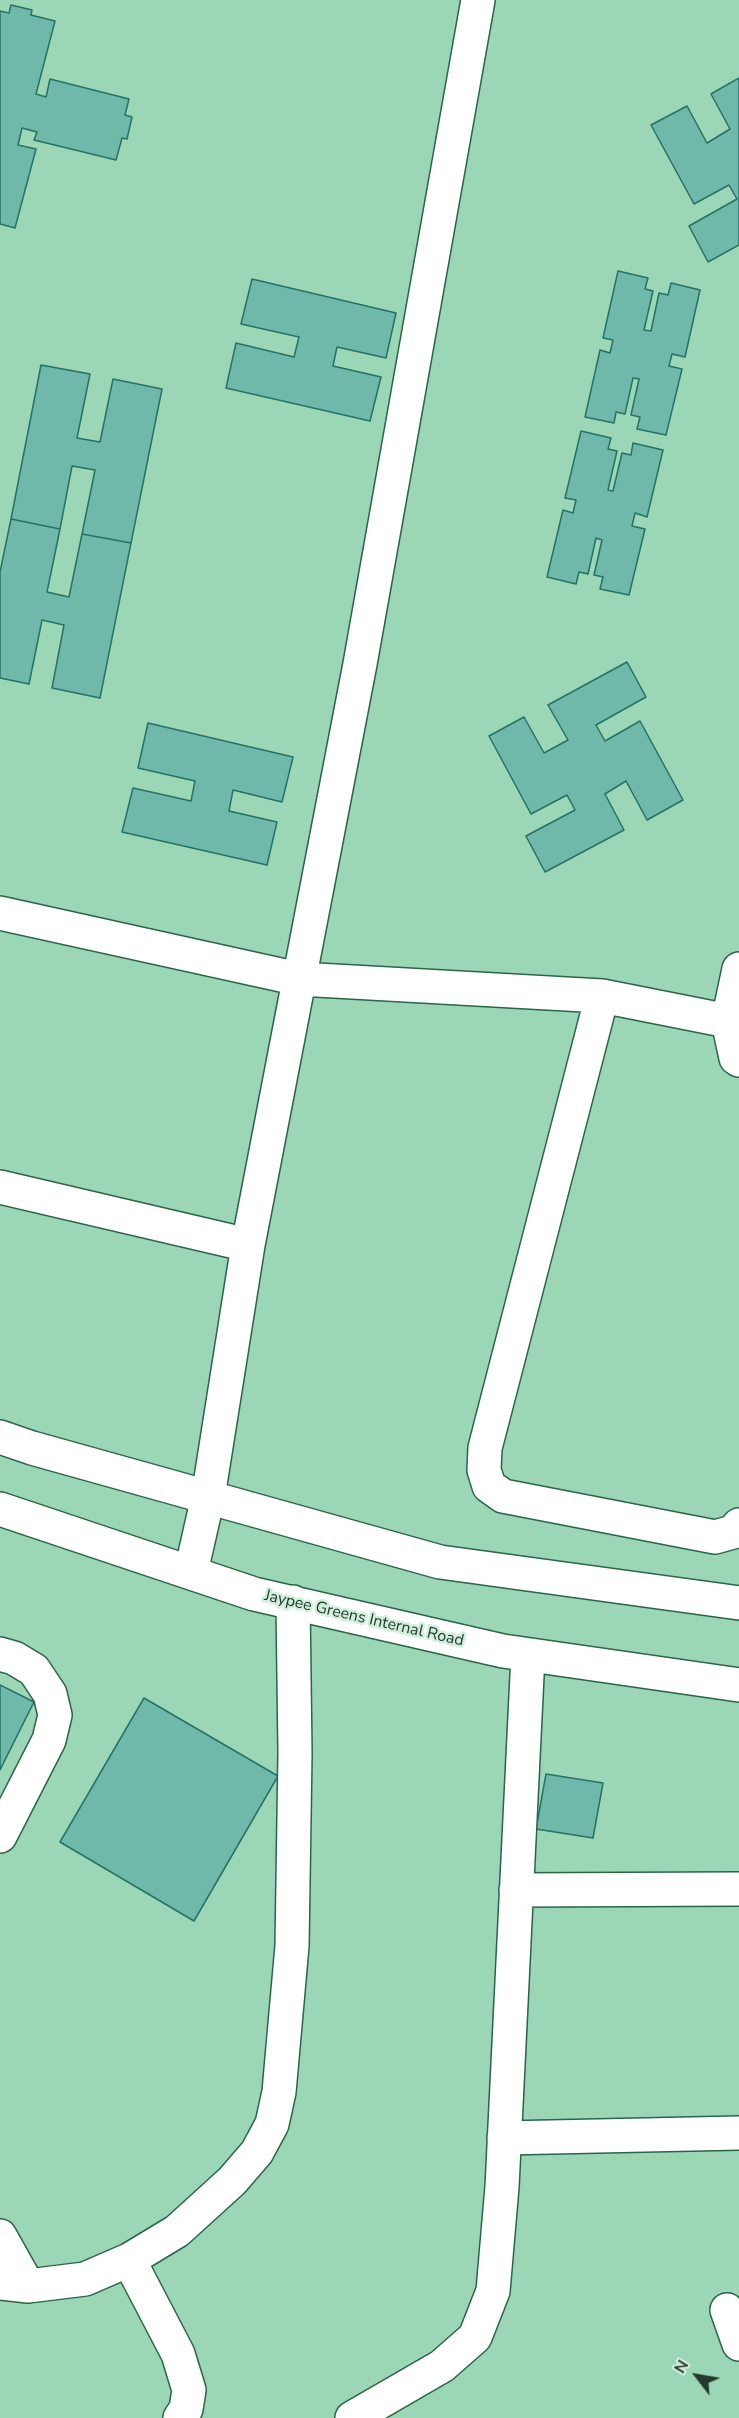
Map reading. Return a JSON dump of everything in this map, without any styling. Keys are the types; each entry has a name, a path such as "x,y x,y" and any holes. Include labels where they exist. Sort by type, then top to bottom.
{"street":[{"path":"191,1572 208,1497 248,1245 360,664 478,0"},
{"path":"0,913 299,979 602,996 728,1021"},
{"path":"739,969 728,1021 736,1058 739,1060"},
{"path":"602,996 485,1448 484,1470 489,1486 503,1496 714,1538 733,1532 739,1525"},
{"path":"0,1187 248,1245"},
{"path":"0,1437 32,1448 440,1562 739,1603"},
{"name":"Jaypee Greens Internal Road","path":"0,1509 254,1594 503,1651 739,1685"},
{"path":"0,2236 14,2284 85,2279 129,2260 177,2231 232,2181 257,2151 272,2124 279,2092 292,1947 295,1753 293,1602"},
{"path":"0,1654 14,1658 34,1670 50,1694 55,1714 49,1740 0,1836"},
{"path":"352,2418 442,2366 475,2337 493,2290 504,2138 528,1655"},
{"path":"516,1890 739,1889"},
{"path":"504,2138 739,2133"},
{"path":"129,2260 178,2354 189,2390 186,2409 180,2418"},
{"path":"727,2310 739,2344"}],"building":[{"path":"11,5 32,10 31,15 55,21 36,94 46,97 50,79 129,99 125,115 132,117 127,139 122,138 116,160 34,140 37,132 22,128 18,145 36,149 15,228 0,224 0,11 9,13"},
{"path":"739,78 739,245 708,262 689,226 737,199 729,185 694,204 651,125 687,106 707,143 730,129 711,94"},
{"path":"618,271 648,278 645,289 653,291 644,330 651,331 659,293 668,295 671,283 700,290 685,357 672,354 669,366 682,369 666,435 637,429 640,417 631,415 639,379 633,378 625,414 616,412 614,423 585,417 600,350 610,353 613,340 603,338"},
{"path":"252,279 396,313 386,358 337,347 333,366 381,377 370,421 226,388 236,343 294,357 299,337 241,324"},
{"path":"41,365 90,374 77,438 100,442 113,379 162,389 131,543 82,534 95,470 72,466 60,529 11,519"},
{"path":"581,431 611,438 608,449 617,451 608,490 613,491 622,453 631,455 633,443 663,450 647,517 635,513 632,526 645,529 629,595 600,589 603,577 594,575 602,540 596,538 588,574 579,572 576,584 547,577 563,510 573,513 576,500 565,498"},
{"path":"11,519 60,529 47,592 69,597 82,534 131,543 100,698 52,688 64,625 42,620 29,684 0,678 0,572"},
{"path":"627,662 646,697 596,725 605,741 640,721 683,800 647,820 626,781 605,794 624,830 545,872 526,836 575,810 567,795 531,814 489,736 524,717 544,753 568,740 548,705"},
{"path":"148,723 293,757 282,802 233,790 229,811 277,822 267,865 122,832 133,788 191,801 195,781 138,768"},
{"path":"0,1685 34,1702 0,1770"},
{"path":"144,1698 278,1776 194,1921 60,1842"},
{"path":"546,1774 603,1783 593,1838 536,1829"}]}
